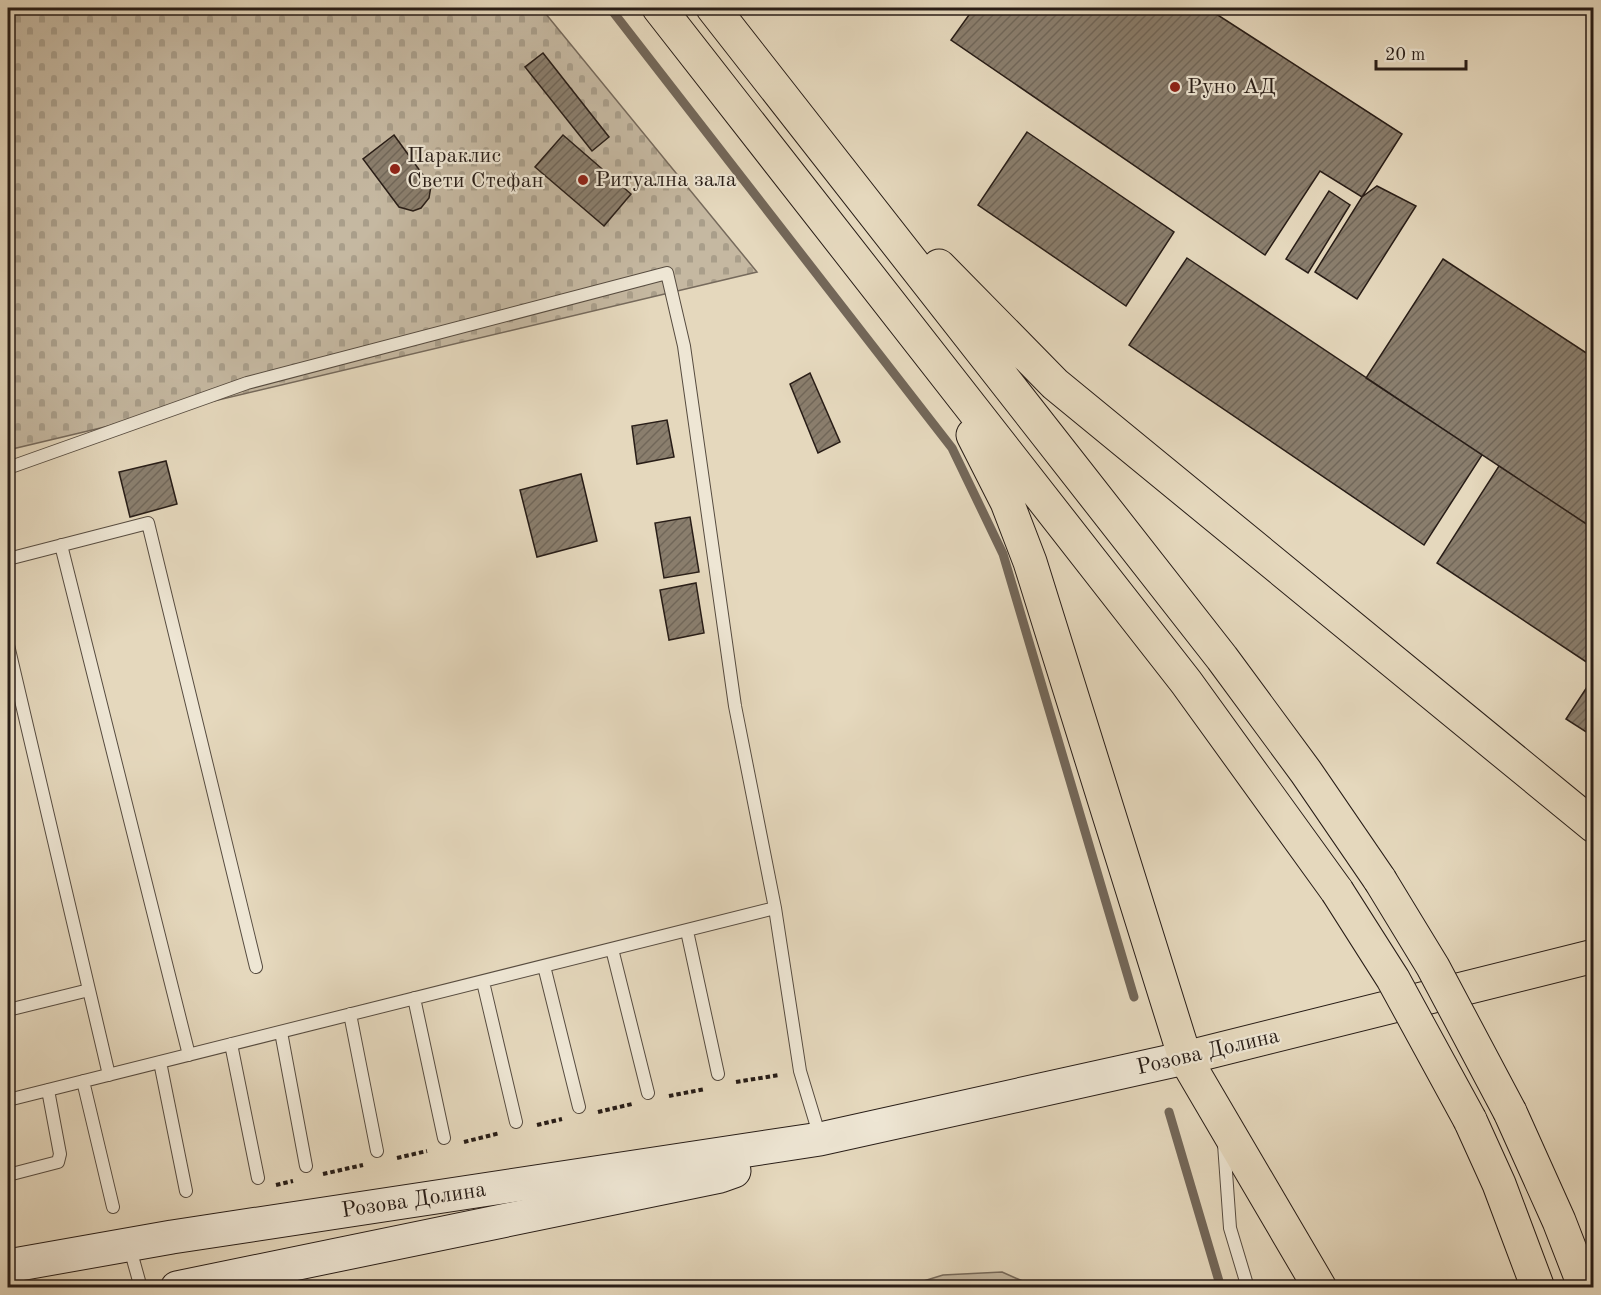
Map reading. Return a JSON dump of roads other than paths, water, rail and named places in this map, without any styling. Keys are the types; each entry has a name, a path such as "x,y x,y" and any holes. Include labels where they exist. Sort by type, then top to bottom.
{"main road":[{"path":"659,8 1234,746 1337,891 1393,979 1470,1120 1499,1184 1538,1287"},
{"path":"713,8 1243,686 1380,880 1433,967 1510,1112 1551,1200 1585,1287"},
{"path":"784,99 986,316 1055,384 1593,826"},
{"path":"921,342 993,470 1021,535 1185,1058 1224,1128 1320,1287"},
{"name":"Розова Долина","path":"1185,1058 1593,956"}],"street":[{"name":"Розова Долина","path":"8,1266 129,1244 820,1139 1185,1058"},
{"name":"Розова Долина","path":"177,1287 720,1176 820,1139"}],"lane":[{"path":"8,468 247,383 668,273 684,346 735,706 775,908 800,1071 820,1139"},
{"path":"8,559 148,523 256,967"},
{"path":"62,545 189,1054"},
{"path":"8,645 109,1075"},
{"path":"8,1100 775,908"},
{"path":"687,931 718,1074"},
{"path":"612,949 648,1093"},
{"path":"544,966 579,1107"},
{"path":"483,981 522,1124"},
{"path":"8,1010 89,990"},
{"path":"414,998 444,1138"},
{"path":"350,1014 377,1150"},
{"path":"281,1032 306,1166"},
{"path":"231,1044 258,1178"},
{"path":"160,1062 186,1191"},
{"path":"83,1081 113,1207"},
{"path":"8,1175 58,1162 60,1154 48,1090"},
{"path":"1224,1128 1226,1192 1230,1228 1248,1287"},
{"path":"129,1244 141,1287"}],"waterway":[{"path":"610,8 952,448 1003,554 1134,997"},
{"path":"1169,1112 1221,1288"}],"place":[{"name":"Руно АД","path":"1175,87"},
{"name":"Параклис Свети Стефан","path":"395,169"},
{"name":"Ритуална зала","path":"583,180"}]}
